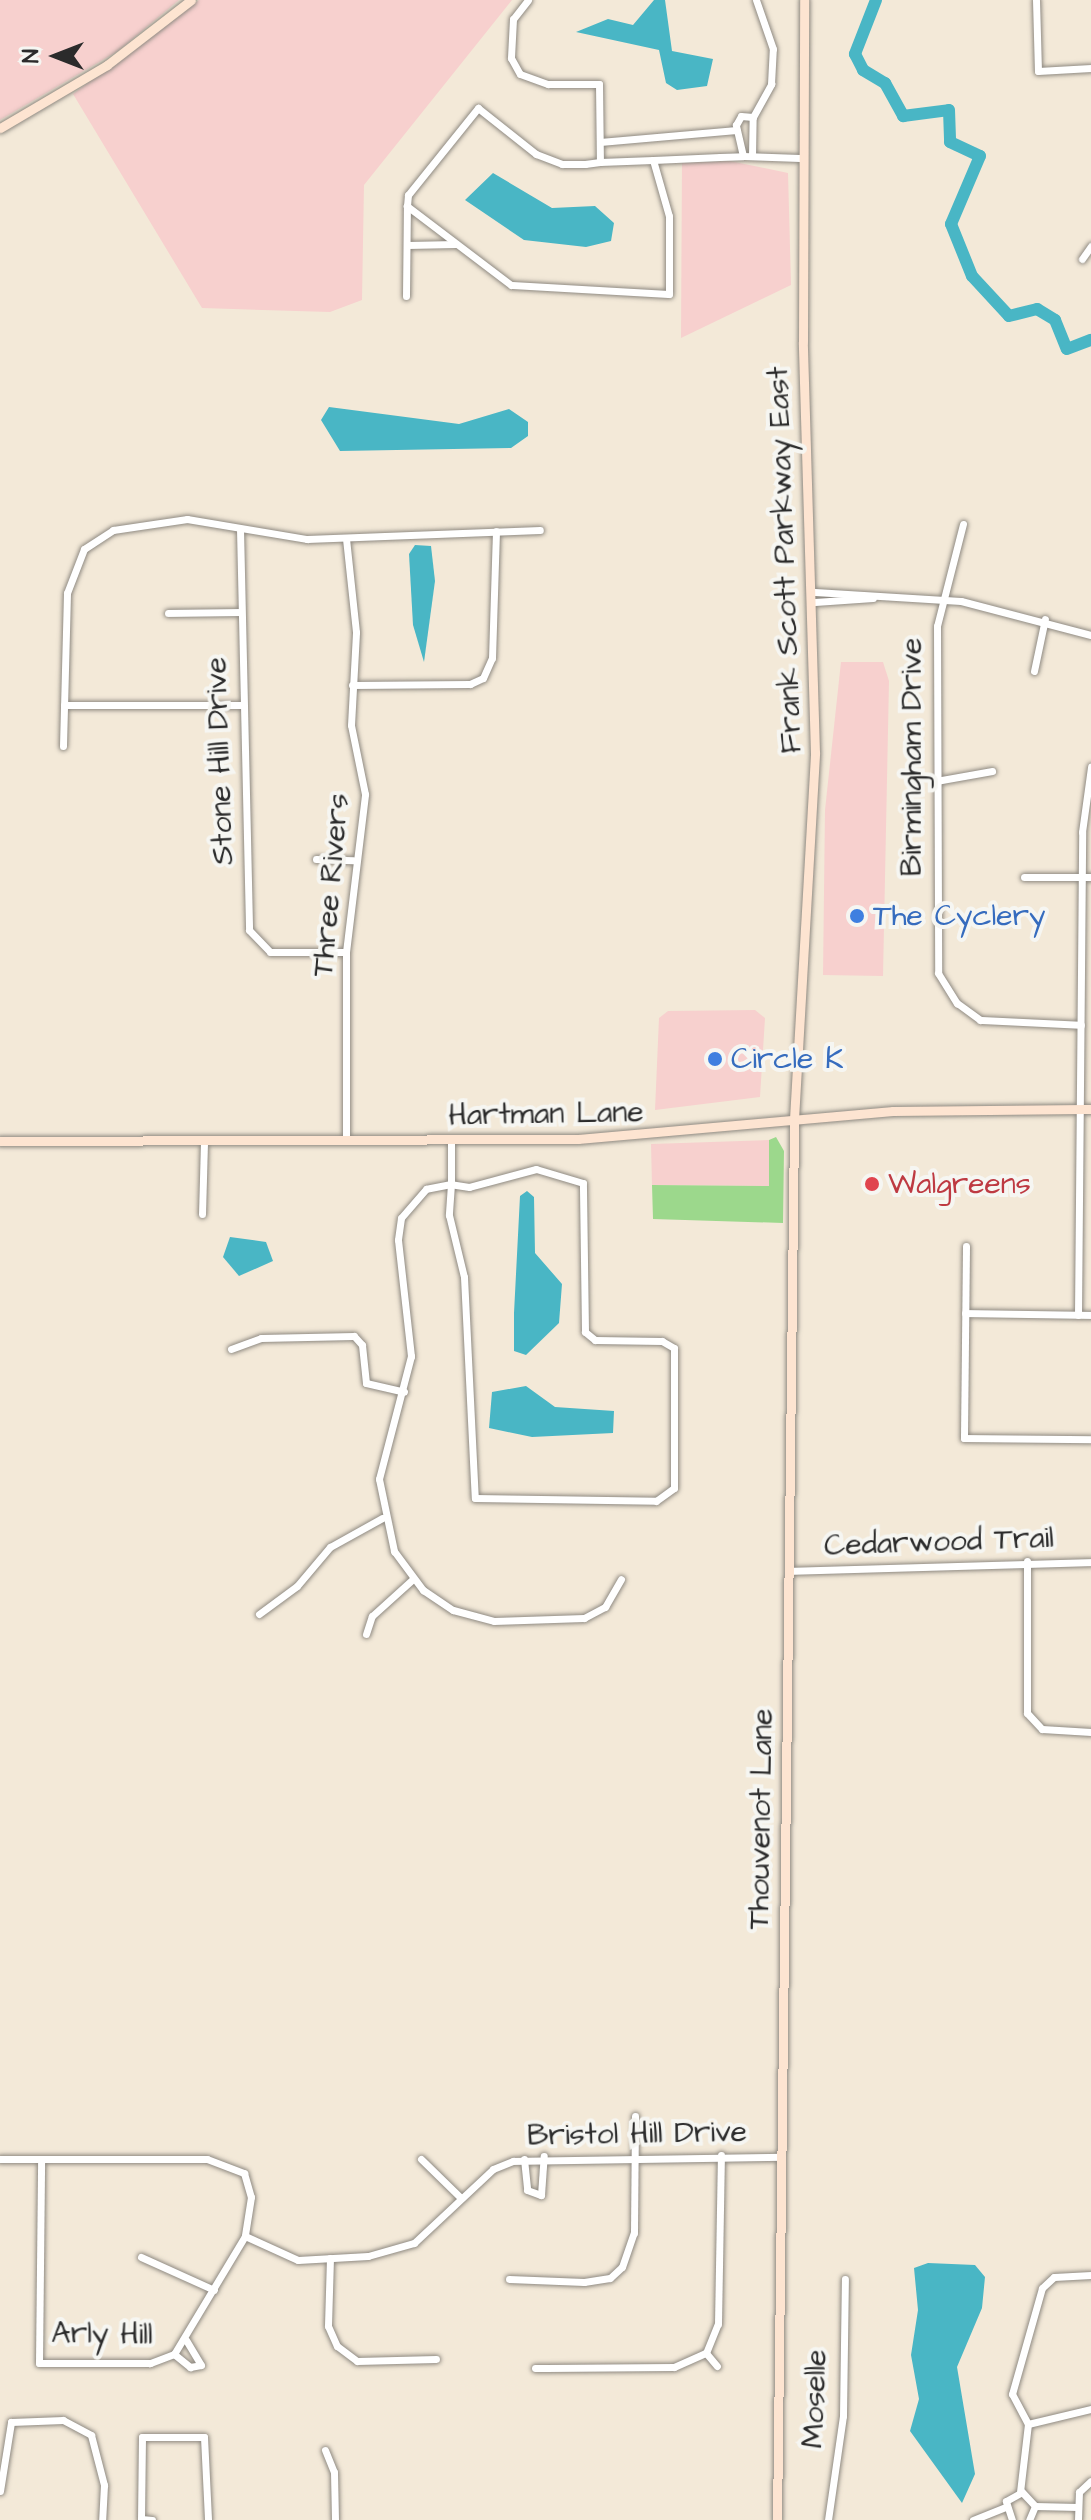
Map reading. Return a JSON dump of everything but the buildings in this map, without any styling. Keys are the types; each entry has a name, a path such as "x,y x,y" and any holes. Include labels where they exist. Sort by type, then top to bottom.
{"main road":[{"path":"0,128 107,65 191,0"},
{"name":"Frank Scott Parkway East","path":"794,1119 815,753 815,597 800,158 804,0"},
{"name":"Hartman Lane","path":"0,1141 346,1141 637,1136 794,1119 1091,1109"},
{"name":"Thouvenot Lane","path":"777,2520 794,1119"}],"street":[{"path":"528,0 513,19 511,58 520,74 548,84 599,84 600,162"},
{"path":"747,156 753,117 771,84 773,49 756,0"},
{"path":"1036,0 1038,71 1091,68"},
{"path":"406,296 408,195 478,108 544,158 600,162 747,156 800,158"},
{"path":"747,156 736,130 741,116 753,117"},
{"path":"600,142 736,130"},
{"path":"407,206 511,285 669,294 669,216 653,160"},
{"path":"407,245 456,244"},
{"path":"1082,259 1091,246"},
{"path":"63,746 67,593 84,549 113,530 149,522 204,520 240,529 346,539 540,530"},
{"name":"Birmingham Drive","path":"963,524 940,601 935,947 943,984 967,1012 995,1024 1081,1025"},
{"name":"Stone Hill Drive","path":"240,529 239,612 249,930 270,952 346,952"},
{"path":"352,685 470,684 483,678 492,658 496,531"},
{"name":"Three Rivers","path":"346,539 356,632 352,685 365,794 353,860 346,952 346,1141"},
{"path":"815,597 940,601 1045,619 1091,635"},
{"path":"168,613 239,612"},
{"path":"1034,671 1045,619"},
{"path":"64,705 243,705"},
{"path":"1078,1315 1081,876 1091,767"},
{"path":"936,781 992,771"},
{"path":"316,859 353,860"},
{"path":"1024,877 1091,877"},
{"path":"451,1140 451,1184 449,1215 464,1277 463,1365 475,1413 475,1498 669,1497 675,1352 662,1341 595,1340 585,1332 583,1183 536,1169 469,1187 451,1184 426,1189 401,1218 411,1318 404,1392 379,1479 382,1518 413,1579 453,1610 507,1621 584,1618 605,1607 621,1579"},
{"path":"202,1214 204,1141"},
{"path":"966,1246 964,1438 1091,1439"},
{"path":"965,1313 1091,1315"},
{"path":"231,1349 261,1338 354,1336 362,1345 366,1383 404,1392"},
{"path":"259,1614 297,1586 330,1547 382,1518"},
{"path":"1027,1561 1027,1713 1042,1729 1091,1732"},
{"name":"Cedarwood Trail","path":"789,1571 1027,1561 1091,1562"},
{"path":"366,1634 372,1616 413,1579"},
{"path":"509,2279 584,2282 610,2278 622,2267 634,2233 631,2155 635,2116"},
{"path":"535,2368 674,2367 706,2353 718,2324 721,2155"},
{"path":"524,2159 527,2190 541,2195 544,2156"},
{"name":"Bristol Hill Drive","path":"245,2236 298,2260 330,2258 414,2243 493,2169 544,2156 780,2157"},
{"path":"0,2159 231,2164 244,2173 251,2197 245,2236"},
{"name":"Arly Hill","path":"41,2159 39,2363 150,2363 174,2354 186,2340 245,2236"},
{"path":"421,2159 460,2197"},
{"path":"141,2257 214,2290"},
{"path":"330,2258 328,2326 337,2346 357,2361 436,2359"},
{"path":"973,2520 1005,2507 1020,2492 1028,2424 1012,2394 1042,2288 1054,2277 1091,2275"},
{"name":"Moselle","path":"828,2520 843,2416 845,2279"},
{"path":"174,2354 190,2367 201,2365 201,2354 186,2340"},
{"path":"706,2353 717,2366"},
{"path":"1028,2424 1091,2409"},
{"path":"0,2491 11,2422 63,2420 91,2435 104,2485 102,2520"},
{"path":"152,2520 141,2519 142,2437 204,2437 208,2520"},
{"path":"325,2450 334,2472 335,2520"},
{"path":"1078,2520 1082,2486 1091,2481"},
{"path":"1020,2492 1035,2506 1078,2507"},
{"path":"1029,2520 1035,2506"},
{"path":"1005,2507 1012,2520"}],"shaded area":[{"path":"0,0 179,0 118,51 0,120"},
{"path":"199,0 512,0 364,185 362,300 330,312 202,308 73,94"},
{"path":"730,161 788,173 791,285 681,338 682,163"},
{"path":"841,662 883,662 889,681 883,976 823,975 825,810"},
{"path":"755,1010 765,1018 760,1097 655,1110 659,1018 668,1011"},
{"path":"769,1140 769,1186 652,1185 651,1144"}],"green space":[{"path":"776,1137 784,1151 783,1223 653,1219 652,1185 769,1186 769,1140"}],"water":[{"path":"654,0 665,0 672,51 713,59 707,86 677,90 666,83 659,50 576,32 608,19 633,25"},
{"path":"493,173 552,208 595,206 614,223 611,241 586,247 524,240 465,200"},
{"path":"329,407 459,424 509,409 528,422 528,436 511,448 340,451 321,420"},
{"path":"415,545 431,546 435,581 424,662 413,625 409,554"},
{"path":"527,1191 534,1197 535,1253 562,1284 559,1323 526,1355 514,1351 514,1313 520,1196"},
{"path":"230,1237 266,1242 273,1261 239,1276 223,1257"},
{"path":"526,1386 555,1407 614,1411 613,1433 532,1437 489,1428 492,1392"},
{"path":"928,2263 975,2265 985,2277 982,2308 957,2367 975,2474 962,2503 910,2431 919,2399 911,2355 918,2310 914,2268"}],"waterway":[{"path":"876,0 855,54 863,70 885,83 903,116 949,110 950,142 980,156 951,224 972,276 1009,316 1037,309 1055,320 1067,349 1091,340"}],"place":[{"name":"The Cyclery","path":"857,916"},
{"name":"Circle K","path":"715,1059"},
{"name":"Walgreens","path":"872,1184"}]}
